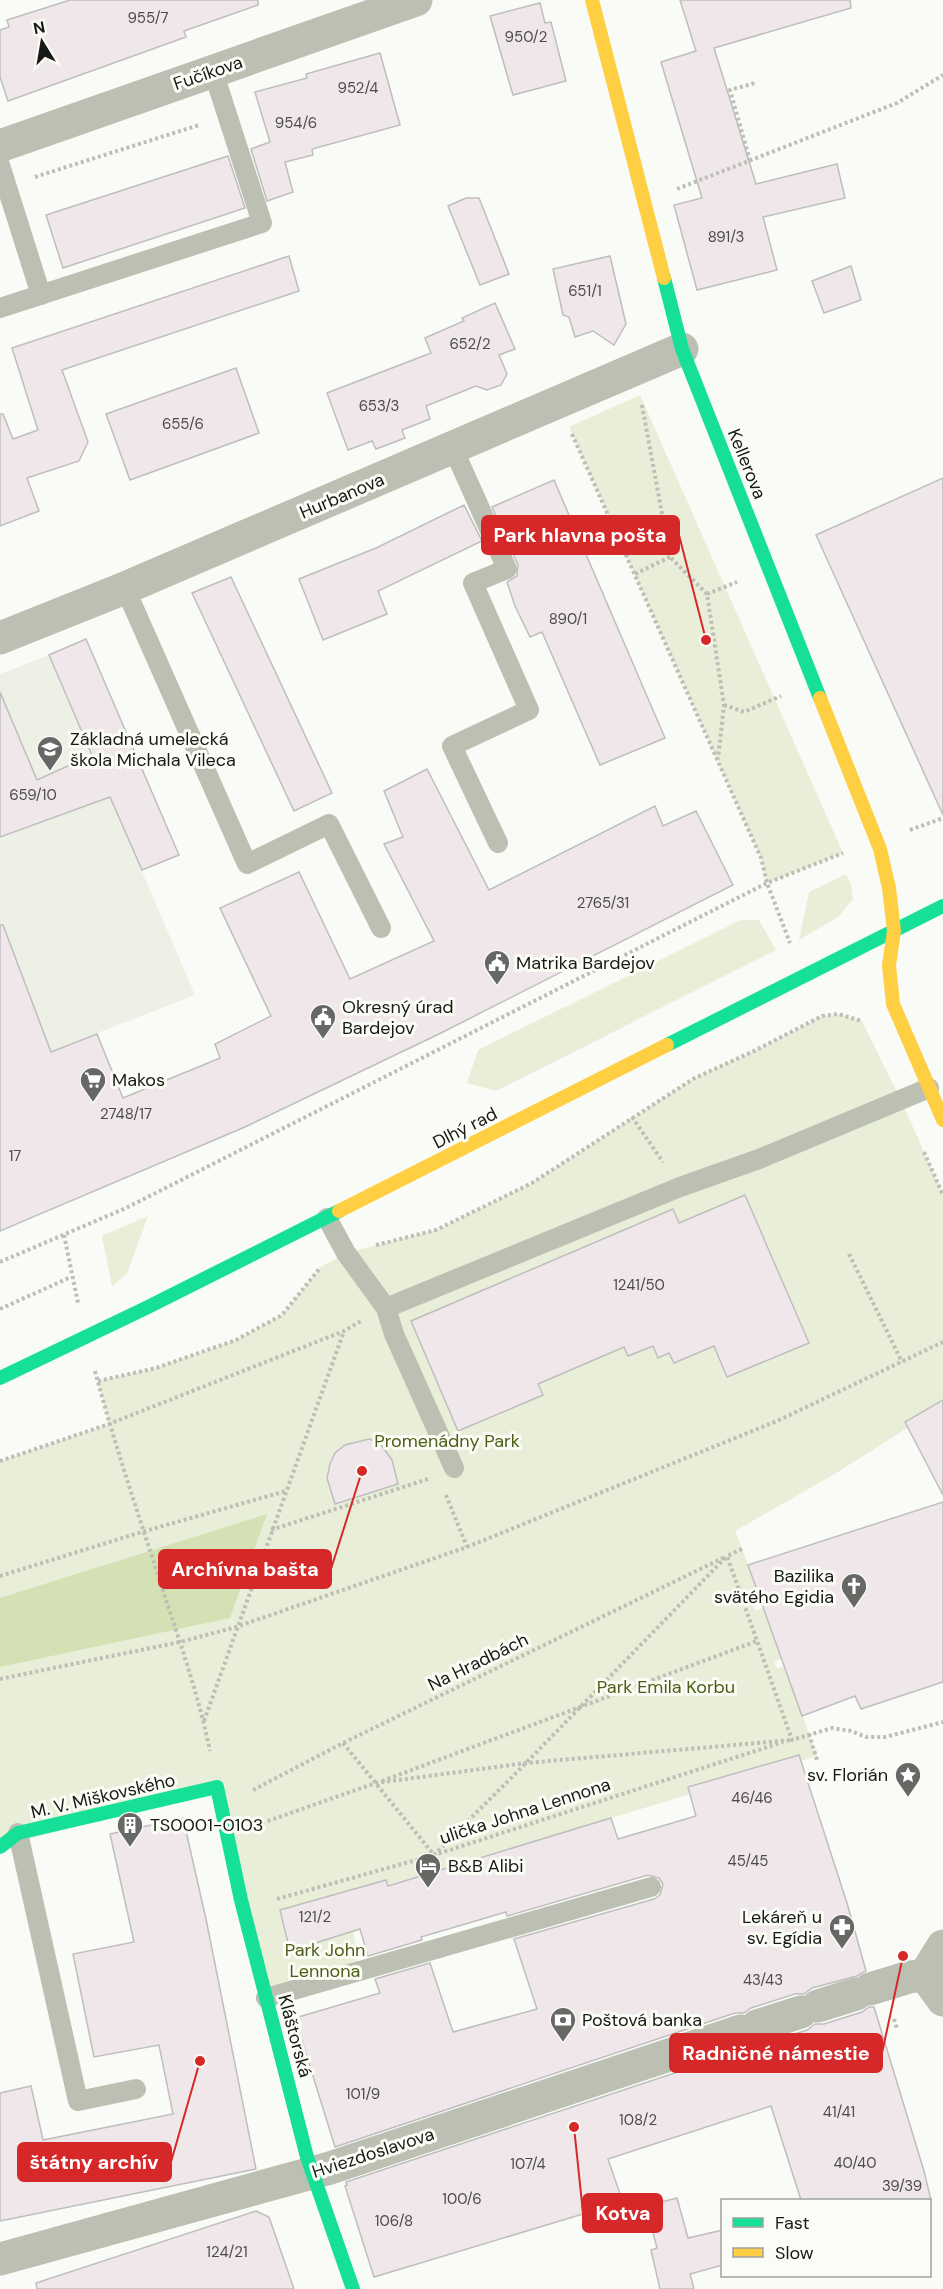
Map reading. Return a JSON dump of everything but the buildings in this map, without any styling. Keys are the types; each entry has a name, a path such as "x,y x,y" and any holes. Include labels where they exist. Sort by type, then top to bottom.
{"street":[{"name":"Fučíkova","path":"0,146 416,0"},
{"name":"Kellerova","path":"592,0 682,349 880,849 889,888 894,931 890,965 893,1004 943,1120"},
{"name":"Hurbanova","path":"0,638 125,588 682,349"},
{"name":"Dlhý rad","path":"0,1378 327,1218 943,906"},
{"name":"M. V. Miškovského","path":"0,1847 18,1833 217,1787"},
{"name":"Kláštorská","path":"217,1787 241,1900 312,2173 353,2289"},
{"path":"934,1987 943,1946"},
{"name":"Hviezdoslavova","path":"0,2259 312,2173 909,1977 934,1987"}],"lane":[{"path":"0,308 262,223 213,71"},
{"path":"0,165 41,294"},
{"path":"453,448 507,569 473,583 530,710 452,746 498,843"},
{"path":"125,588 247,864 329,824 381,928"},
{"path":"386,1308 680,1187 759,1159 929,1088"},
{"path":"327,1218 346,1253 386,1308 446,1472"},
{"path":"18,1833 78,2102 136,2089"},
{"path":"266,1998 651,1887"}],"path":[{"path":"674,190 897,103 943,75"},
{"path":"750,161 730,90 755,83"},
{"path":"7,186 228,116"},
{"path":"640,395 670,557 707,594 724,705 718,760"},
{"path":"558,404 761,858 767,883 790,943"},
{"path":"635,574 670,557"},
{"path":"724,705 744,712 813,681"},
{"path":"910,830 943,818"},
{"path":"0,1263 126,1208 767,883 843,853"},
{"path":"344,1331 204,1721 98,1381 156,1368 236,1340 282,1315 321,1267 346,1253 436,1230 532,1184 693,1079 822,1016 838,1014 862,1021"},
{"path":"632,1117 680,1187"},
{"path":"0,1309 71,1277 64,1234"},
{"path":"849,1254 902,1362"},
{"path":"0,1461 110,1424 344,1331 386,1308"},
{"path":"0,1679 180,1642 236,1627 467,1547 777,1421 943,1342"},
{"path":"271,1530 446,1472"},
{"path":"442,1486 467,1547"},
{"path":"0,1576 145,1531 287,1491"},
{"name":"Na Hradbách","path":"252,1791 343,1743 742,1550"},
{"path":"343,1743 434,1855 727,1556 792,1740"},
{"path":"260,1824 757,1641"},
{"path":"376,1783 526,1763 792,1740 832,1728 851,1731 866,1737 885,1737 943,1722"},
{"path":"809,1734 817,1760"},
{"name":"ulička Johna Lennona","path":"276,1899 434,1855 792,1740"}],"shaded area":[{"name":"Základná umelecká škola Michala Vileca","path":"49,655 195,995 0,1071 0,674"},
{"path":"267,1514 230,1618 0,1667 0,1598"}],"green space":[{"path":"640,395 843,853 767,883 761,858 569,427"},
{"path":"846,874 851,884 853,899 838,917 799,940 809,892"},
{"path":"741,920 759,920 776,950 496,1091 467,1083 478,1050"},
{"name":"Promenádny Park","path":"838,1014 862,1021 901,1100 943,1195 943,1405 838,1472 735,1531 762,1600 753,1603 755,1610 764,1608 783,1658 774,1662 777,1668 785,1667 817,1756 345,1898 360,1972 266,1998 217,1788 0,1847 0,1461 109,1424 98,1381 156,1368 236,1340 282,1315 321,1267 346,1253 436,1230 532,1183 693,1079 822,1016"},
{"path":"148,1216 127,1274 112,1286 102,1236"}],"traffic: fast":[{"path":"664,278 682,349 820,698"},
{"path":"667,1045 943,906"},
{"path":"0,1378 339,1211"},
{"path":"0,1847 18,1833 217,1787 241,1900 307,2157 353,2289"}],"traffic: slow":[{"path":"592,0 664,278"},
{"path":"820,698 880,849 889,888 894,931 889,965 893,1004 943,1120"},
{"path":"339,1211 667,1045"}],"place":[{"name":"Park hlavna pošta","path":"706,640"},
{"name":"Základná umelecká škola Michala Vileca","path":"50,772"},
{"name":"Matrika Bardejov","path":"497,986"},
{"name":"Okresný úrad Bardejov","path":"323,1040"},
{"name":"Makos","path":"93,1103"},
{"name":"Archívna bašta","path":"362,1471"},
{"name":"Bazilika svätého Egidia","path":"854,1609"},
{"name":"sv. Florián","path":"908,1798"},
{"name":"TS0001-0103","path":"130,1848"},
{"name":"B&B Alibi","path":"428,1889"},
{"name":"Lekáreň u sv. Egídia","path":"842,1950"},
{"name":"Radničné námestie","path":"903,1956"},
{"name":"Poštová banka","path":"563,2043"},
{"name":"štátny archív","path":"200,2061"},
{"name":"Kotva","path":"574,2127"}],"park label":[{"name":"Park Emila Korbu","path":"666,1687"},
{"name":"Park John Lennona","path":"325,1960"}]}
